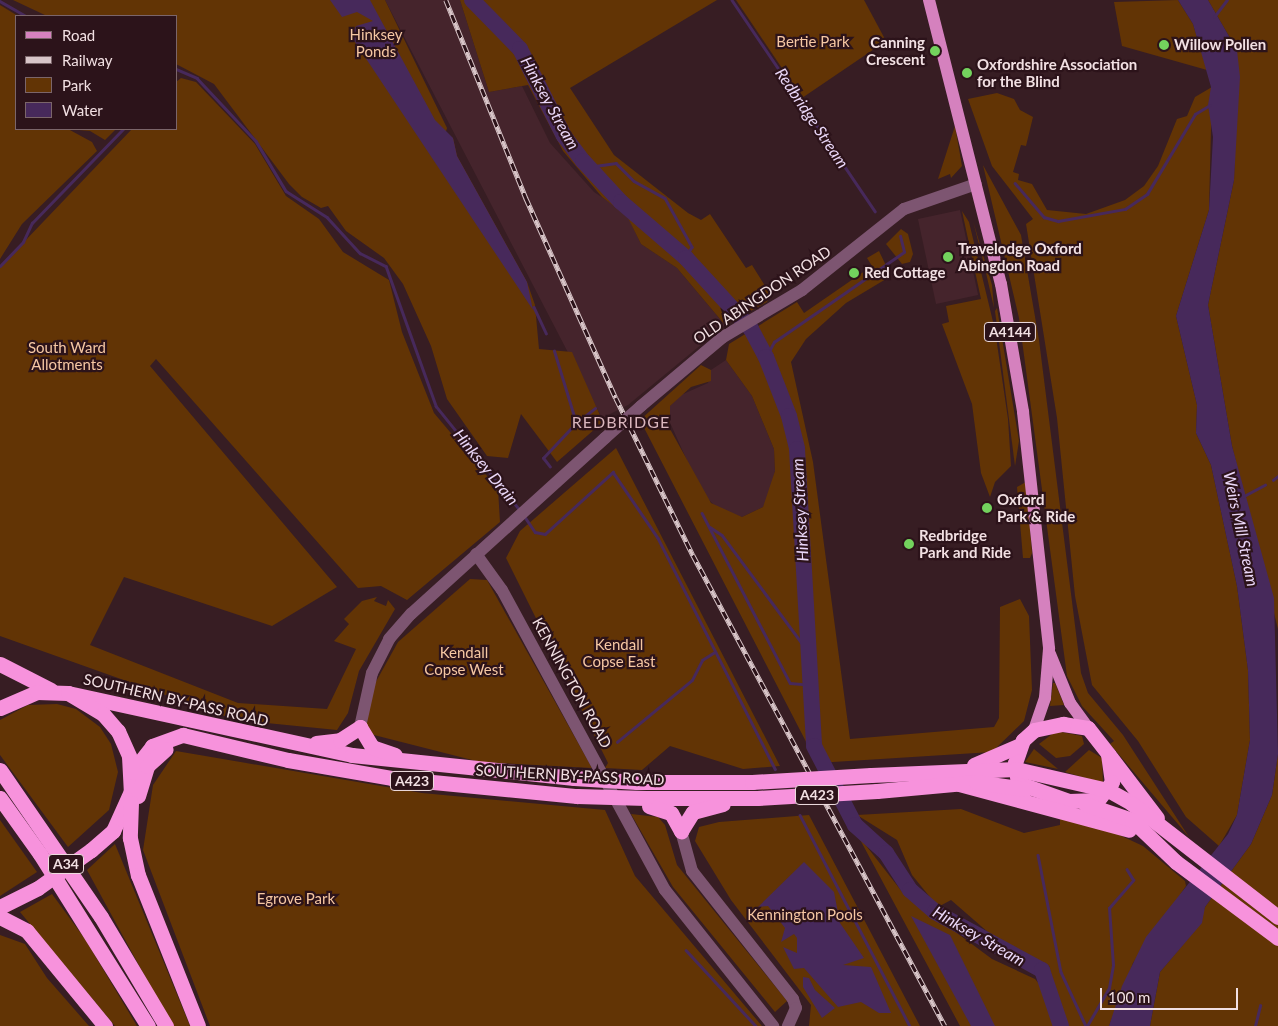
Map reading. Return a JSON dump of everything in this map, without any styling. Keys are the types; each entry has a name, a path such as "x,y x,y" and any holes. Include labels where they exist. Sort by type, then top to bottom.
{"highway":[{"path":"0,664 51,690"},
{"path":"0,708 51,690"},
{"name":"SOUTHERN BY-PASS ROAD","path":"51,690 279,742 423,765 574,778 637,782 752,782 964,769 1016,769 1041,772 1108,790 1165,830 1187,849 1278,917"},
{"path":"68,693 103,714 118,731 132,772 130,821 138,875 198,1026"},
{"path":"1026,789 1018,783 1016,769 1018,746 1034,730 1063,724 1089,729"},
{"path":"279,742 331,743 360,727 372,746 423,765"},
{"name":"SOUTHERN BY-PASS ROAD","path":"1089,729 1165,830"},
{"name":"SOUTHERN BY-PASS ROAD","path":"132,772 152,746 169,738 193,736 211,743 392,778 647,802 877,791 988,782 1026,789 1041,798"},
{"path":"130,821 142,777 154,758 176,744 211,743"},
{"name":"SOUTHERN BY-PASS ROAD","path":"964,769 1018,746"},
{"path":"1064,804 1098,800 1108,790 1113,773 1106,751"},
{"name":"A34","path":"0,770 101,917 166,1026"},
{"name":"A423","path":"959,784 1041,798"},
{"path":"0,907 38,888 91,850 113,831 131,791"},
{"name":"A34","path":"0,798 40,854 148,1026"},
{"path":"647,802 671,814 681,831 693,812 757,798"},
{"path":"1041,798 1064,804 1120,825 1152,840"},
{"path":"1084,803 1132,820 1176,862 1278,938"},
{"path":"0,917 27,931 105,1026"}],"main road":[{"name":"A4144","path":"929,0 976,184 1016,368 1049,649 1045,698 1034,730"},
{"name":"A4144","path":"1049,649 1070,703 1089,729"}],"street":[{"name":"OLD ABINGDON ROAD","path":"360,727 372,673 390,639 476,554 641,406 692,362 730,333 802,290 904,209 976,184"},
{"name":"KENNINGTON ROAD","path":"476,554 512,607 665,890 773,1026"},
{"path":"681,831 692,871 793,999 796,1008 788,1026"}],"shaded area":[{"path":"385,0 460,0 489,92 522,86 550,143 594,192 626,213 641,244 677,268 725,325 628,405 602,418"},
{"name":"Travelodge Oxford Abingdon Road","path":"960,210 978,295 936,304 918,219"},
{"path":"726,360 752,396 774,449 775,471 769,497 763,507 742,517 717,508 701,492 668,418 670,406 681,395 708,383 711,370"}],"green space":[{"path":"13,0 385,0 447,128 445,135 453,138 457,156 527,282 535,305 539,349 572,352 603,422 557,462 521,414 508,458 487,456 447,399 431,346 403,284 384,258 346,231 328,206 321,208 302,197 289,184 214,84 178,65 178,15 45,15"},
{"path":"460,0 717,0 570,88 614,155 688,213 701,220 710,214 746,268 752,265 770,294 767,302 725,325 677,268 641,244 627,216 602,197 563,151 528,85 489,92"},
{"name":"Bertie Park","path":"736,0 864,0 886,41 802,98"},
{"path":"1178,0 1193,24 1207,70 1122,46 1114,2"},
{"path":"1208,0 1278,0 1278,629 1232,446 1208,305 1234,180 1237,50"},
{"path":"0,5 16,15 15,130 70,130 92,142 97,151 22,224 0,259"},
{"name":"South Ward Allotments","path":"181,78 196,82 255,144 286,196 319,219 343,252 389,280 402,332 434,413 498,489 500,522 407,600 381,586 358,588 156,359 150,366 337,587 272,626 124,577 90,645 238,703 327,709 356,649 334,641 349,624 344,619 362,601 377,597 374,601 386,606 388,600 395,609 359,671 348,713 337,730 236,720 0,636 0,267 131,130 178,130 178,80"},
{"path":"1212,87 1209,210 1176,316 1197,405 1196,433 1211,465 1237,586 1248,670 1250,740 1237,815 1219,846 1186,817 1138,741 1092,685 1075,596 1057,418 1026,224 1033,219 992,166 968,99 997,93 1014,99 1020,110 1033,117 1026,146 1021,145 1013,172 1019,174 1018,180 1032,184 1047,210 1086,214 1125,200 1144,186 1158,166 1177,119 1187,116 1195,97"},
{"path":"955,126 962,166 951,178 950,174 938,179"},
{"path":"79,130 115,130 105,140 90,131"},
{"path":"983,165 1021,235 1039,340 1081,673 1088,693 1123,735 1189,837 1110,744 1114,741 1082,706 1067,676 1019,318"},
{"path":"962,211 969,222 995,330 1008,419 1011,466 995,482 990,497 981,473 972,404 942,324 949,322 946,306 981,299"},
{"path":"973,221 992,285 994,308 984,264"},
{"path":"901,229 908,234 913,254 910,262 902,264 886,244"},
{"path":"879,251 891,276 846,303 806,339 791,362 813,462 850,739 994,727 999,718 1000,607 1020,599 1029,616 1032,690 1024,721 992,752 817,763 640,420 701,365 711,370 711,381 691,387 670,406 670,429 711,503 742,517 763,507 775,471 774,449 752,396 726,360 729,344 797,302 804,313 872,266 867,258"},
{"path":"997,308 1019,441 1015,466 995,311"},
{"name":"Kendall Copse East","path":"616,448 780,766 743,769 670,746 642,770 605,768 608,763 506,558 520,531"},
{"path":"1026,482 1032,553 1030,558 1023,558 1017,487"},
{"name":"Kendall Copse West","path":"470,579 487,580 592,768 480,762 370,734 366,725 373,687 398,642"},
{"path":"1053,683 1055,683 1064,705 1050,706"},
{"path":"57,704 76,709 100,727 111,744 118,772 109,810 68,847 0,755 0,720 28,705"},
{"path":"1056,731 1082,736 1084,744 1070,756 1056,758 1039,744"},
{"path":"1034,749 1058,769 1025,762"},
{"path":"1089,750 1102,758 1103,783 1065,772"},
{"name":"Egrove Park","path":"176,751 422,793 605,810 635,876 762,1026 210,1026 143,850 153,785"},
{"path":"1278,754 1278,1026 1150,1026 1160,972 1197,928 1205,907 1251,844 1272,795"},
{"path":"961,809 1024,833 1060,825 1060,818 1098,825 1143,846 1185,881 1186,886 1133,963 1109,1026 1066,1026 1049,966 997,940 951,900 938,907 912,875 897,840 857,815"},
{"path":"631,814 658,817 665,825 677,865 787,1001 775,1012 673,887"},
{"name":"Kennington Pools","path":"809,815 920,1026 809,1026 811,1005 731,900 695,841 699,827 719,822"},
{"path":"0,820 37,872 0,896"},
{"path":"857,834 903,893 992,959 1035,979 1045,991 1058,1026 960,1026"},
{"path":"115,844 190,1026 172,1026 87,870"},
{"path":"52,894 85,939 137,1026 115,1026 20,912"},
{"path":"0,935 25,944 47,978 89,1026 0,1026"}],"water":[{"name":"Hinksey Ponds","path":"330,0 370,0 435,120 453,138 457,156 527,282 533,310 351,36 356,26 373,21 357,12 342,17"},
{"name":"Weirs Mill Stream","path":"1178,0 1208,0 1237,50 1240,77 1234,180 1208,305 1232,446 1274,598 1278,754 1272,795 1251,844 1205,907 1202,923 1160,972 1150,1026 1109,1026 1122,986 1146,937 1228,834 1237,815 1250,740 1248,670 1237,586 1211,465 1196,433 1197,405 1176,316 1209,210 1213,137 1208,105 1211,87 1193,24"},
{"path":"804,862 834,892 840,923 864,958 843,965 871,967 891,1013 879,1013 861,1002 838,1007 804,968 794,969 783,947 797,953 797,938 794,934 781,942 785,928 768,906 758,907"},
{"path":"911,916 950,935 995,1026 971,1026"},
{"path":"803,977 809,978 815,990 835,1008 822,1018 803,987"}],"waterway":[{"name":"Hinksey Stream","path":"472,0 520,49 564,136 583,161 621,202 686,258 751,329 766,357 789,416 797,449 814,746 855,825 886,853 910,890 935,912 1042,970 1061,1026"},
{"name":"Redbridge Stream","path":"732,0 875,211"},
{"path":"1214,17 1227,0"},
{"name":"Hinksey Drain","path":"0,1 24,15"},
{"name":"Hinksey Drain","path":"178,70 197,78 256,141 286,191 327,217 360,253 386,266 436,406 520,510"},
{"path":"1015,183 1044,217 1058,221 1125,209 1147,194 1195,114 1210,105"},
{"path":"0,266 23,242 32,223 122,130"},
{"path":"588,167 616,163 634,181 665,198 692,247 686,258"},
{"name":"Redbridge Stream","path":"766,357 774,342 904,252 900,236"},
{"path":"534,307 546,333"},
{"path":"550,467 543,458 576,423 554,351"},
{"path":"576,423 595,408"},
{"name":"Hinksey Drain","path":"525,517 535,532 545,534 613,472 658,538 775,769"},
{"path":"1273,480 1278,476"},
{"name":"Weirs Mill Stream","path":"1242,497 1265,485"},
{"path":"702,513 790,683 811,685"},
{"path":"710,527 722,535 810,654"},
{"path":"617,742 692,680 702,660 715,652"},
{"name":"Hinksey Drain","path":"800,815 910,1026"},
{"path":"1038,855 1061,972 1086,1026"},
{"path":"1087,1026 1109,988 1113,965 1109,908 1133,880 1127,870"},
{"path":"686,950 756,1026"},
{"path":"1255,1026 1260,1006"}],"railway":[{"path":"446,0 526,198 616,398 693,555 945,1026"}],"place":[{"name":"Willow Pollen","path":"1164,45"},
{"name":"Canning Crescent","path":"935,51"},
{"name":"Oxfordshire Association for the Blind","path":"967,73"},
{"name":"Travelodge Oxford Abingdon Road","path":"948,257"},
{"name":"Red Cottage","path":"854,273"},
{"name":"Oxford Park & Ride","path":"987,508"},
{"name":"Redbridge Park and Ride","path":"909,544"}],"district":[{"name":"REDBRIDGE","path":"621,422"}]}
